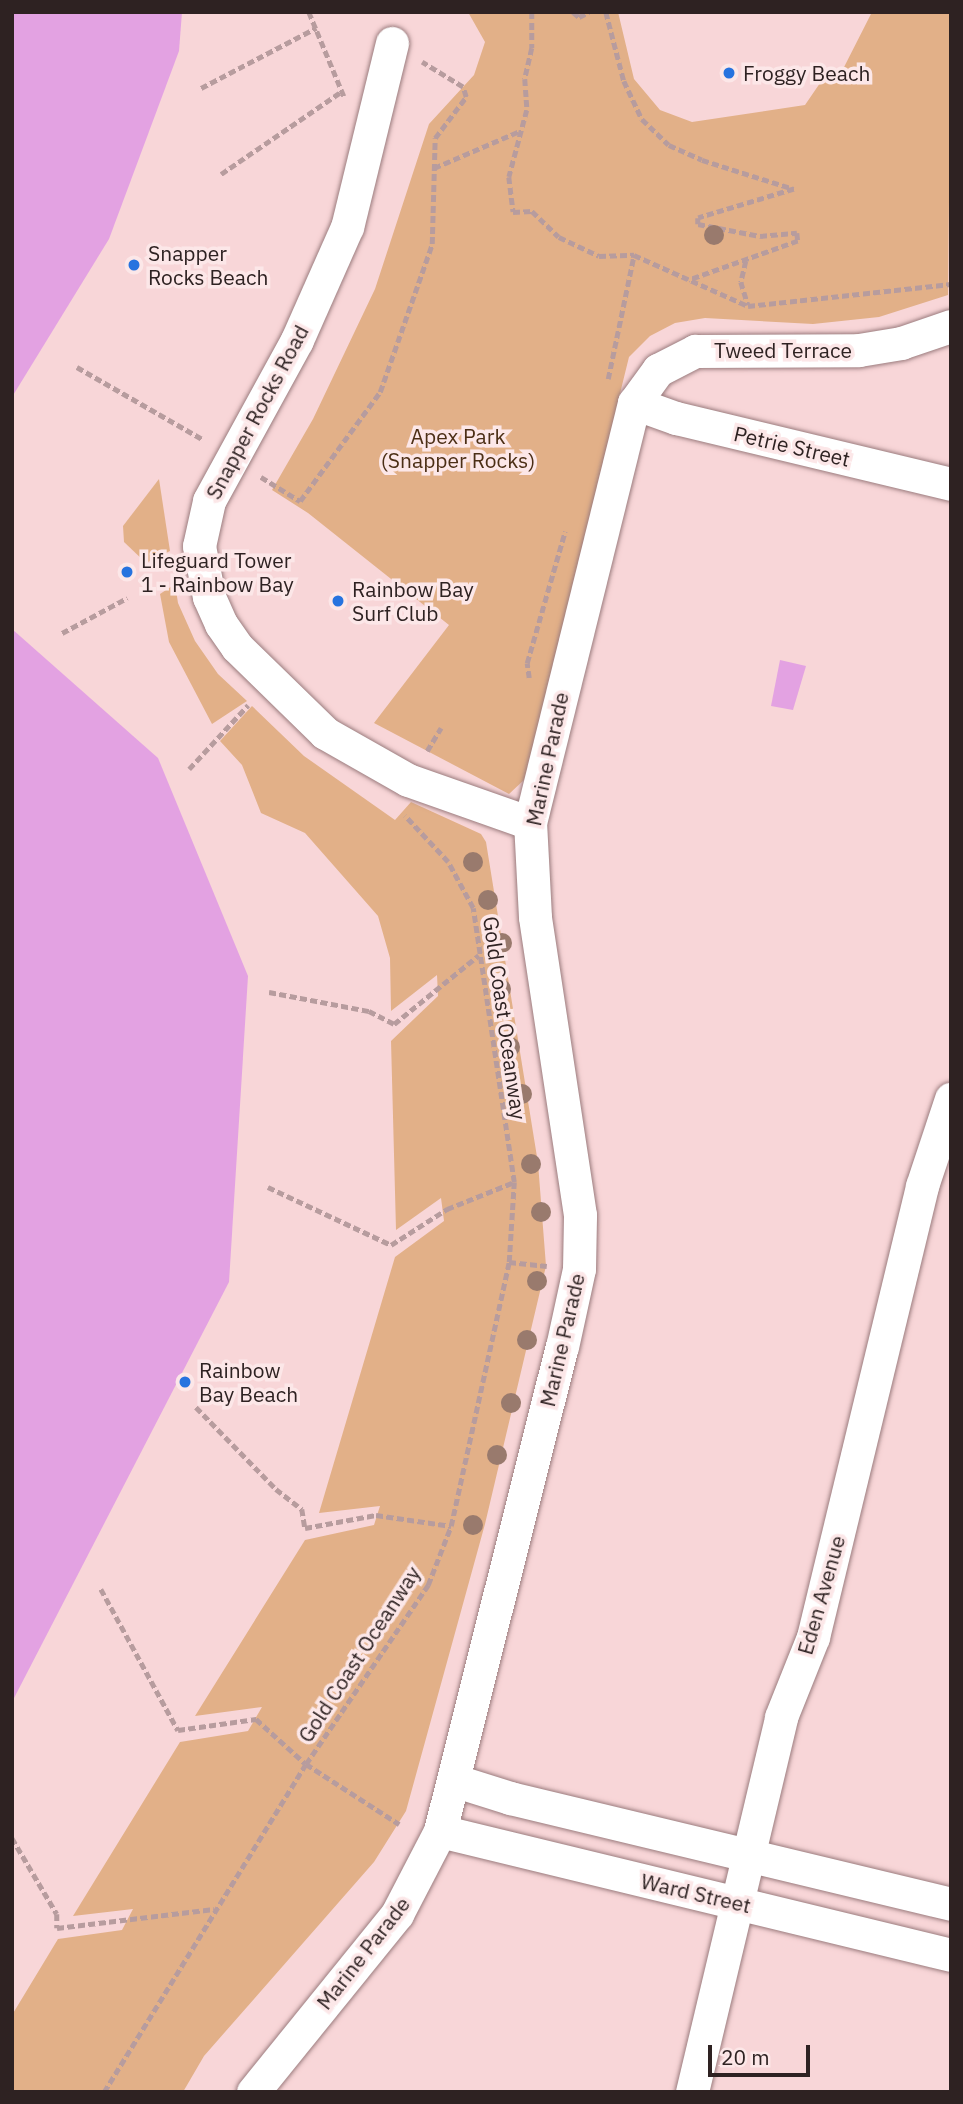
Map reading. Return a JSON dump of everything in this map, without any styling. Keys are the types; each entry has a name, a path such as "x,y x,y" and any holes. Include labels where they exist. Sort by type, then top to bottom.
{"street":[{"name":"Snapper Rocks Road","path":"392,43 347,227 297,340 209,501 199,546 209,597 221,624 237,647 325,733 408,780 530,823"},
{"name":"Tweed Terrace","path":"620,395 657,370 695,351 859,350 919,338 951,326"},
{"name":"Marine Parade","path":"253,2092 397,1914 440,1831 456,1780 579,1269 580,1215 535,917 530,823 620,395"},
{"name":"Petrie Street","path":"620,395 676,418 951,484"},
{"name":"Eden Avenue","path":"692,2092 781,1717 813,1636 922,1186 951,1099"},
{"path":"456,1780 747,1857 951,1905"},
{"name":"Ward Street","path":"440,1831 951,1955"}],"path":[{"path":"309,12 346,103"},
{"path":"532,12 532,48 525,79 527,110 509,177 513,212 532,211 559,237 599,256 634,255 748,306 951,284"},
{"path":"573,12 579,17 589,12"},
{"path":"606,12 624,81 642,119 669,145 702,160 794,189 698,218 698,224 760,236 797,233 798,241 689,280"},
{"path":"201,88 316,28"},
{"path":"257,474 300,501 380,392 432,244 435,138 466,97 463,87 392,43"},
{"path":"221,174 342,91"},
{"path":"434,168 520,131"},
{"path":"620,395 634,255"},
{"path":"746,261 741,282 748,306"},
{"path":"77,367 201,441 209,427"},
{"path":"531,687 527,663 552,561 568,524"},
{"path":"62,633 127,598"},
{"path":"189,769 248,704"},
{"path":"436,759 426,753 441,728"},
{"name":"Gold Coast Oceanway","path":"104,2092 306,1763 428,1585 451,1526 509,1262 514,1182 473,908 448,862 401,811"},
{"path":"269,992 369,1012 394,1024 480,954"},
{"path":"268,1186 391,1245 447,1209 514,1182"},
{"path":"509,1262 551,1266"},
{"path":"196,1407 276,1489 302,1508 305,1528 376,1515 451,1526"},
{"path":"101,1588 178,1730 256,1719 306,1763 398,1824"},
{"path":"12,1838 57,1914 57,1928 215,1909"}],"green space":[{"name":"Apex Park (Snapper Rocks)","path":"468,12 618,12 634,79 660,110 692,122 805,105 831,67 840,75 872,12 951,12 948,295 879,317 813,324 705,318 675,323 650,336 629,357 525,779 509,794 374,723 449,625 308,513 272,490 313,419 375,289 429,124 474,75 485,42"},
{"path":"159,479 170,551 146,563 124,542 123,526"},
{"path":"175,584 178,603 195,641 218,674 247,701 212,724 169,642 160,594"},
{"path":"252,706 304,756 395,820 411,802 481,834 486,842 538,1163 546,1266 485,1524 406,1811 374,1862 204,2056 183,2092 12,2092 12,2015 58,1939 122,1930 133,1909 73,1916 180,1742 248,1731 262,1707 195,1716 305,1540 374,1525 380,1506 319,1513 395,1257 444,1221 441,1198 396,1230 391,1041 438,996 437,975 391,1011 390,958 378,916 305,833 261,813 242,765 220,741"}],"shaded area":[{"path":"12,12 182,12 179,51 109,239 12,397"},
{"path":"12,629 158,758 248,976 229,1282 12,1702"},
{"path":"780,660 806,666 793,710 771,706"}],"place":[{"name":"Froggy Beach","path":"729,73"},
{"name":"Snapper Rocks Beach","path":"134,265"},
{"name":"Lifeguard Tower 1 - Rainbow Bay","path":"127,572"},
{"name":"Rainbow Bay Surf Club","path":"338,601"},
{"name":"Rainbow Bay Beach","path":"185,1382"}]}
